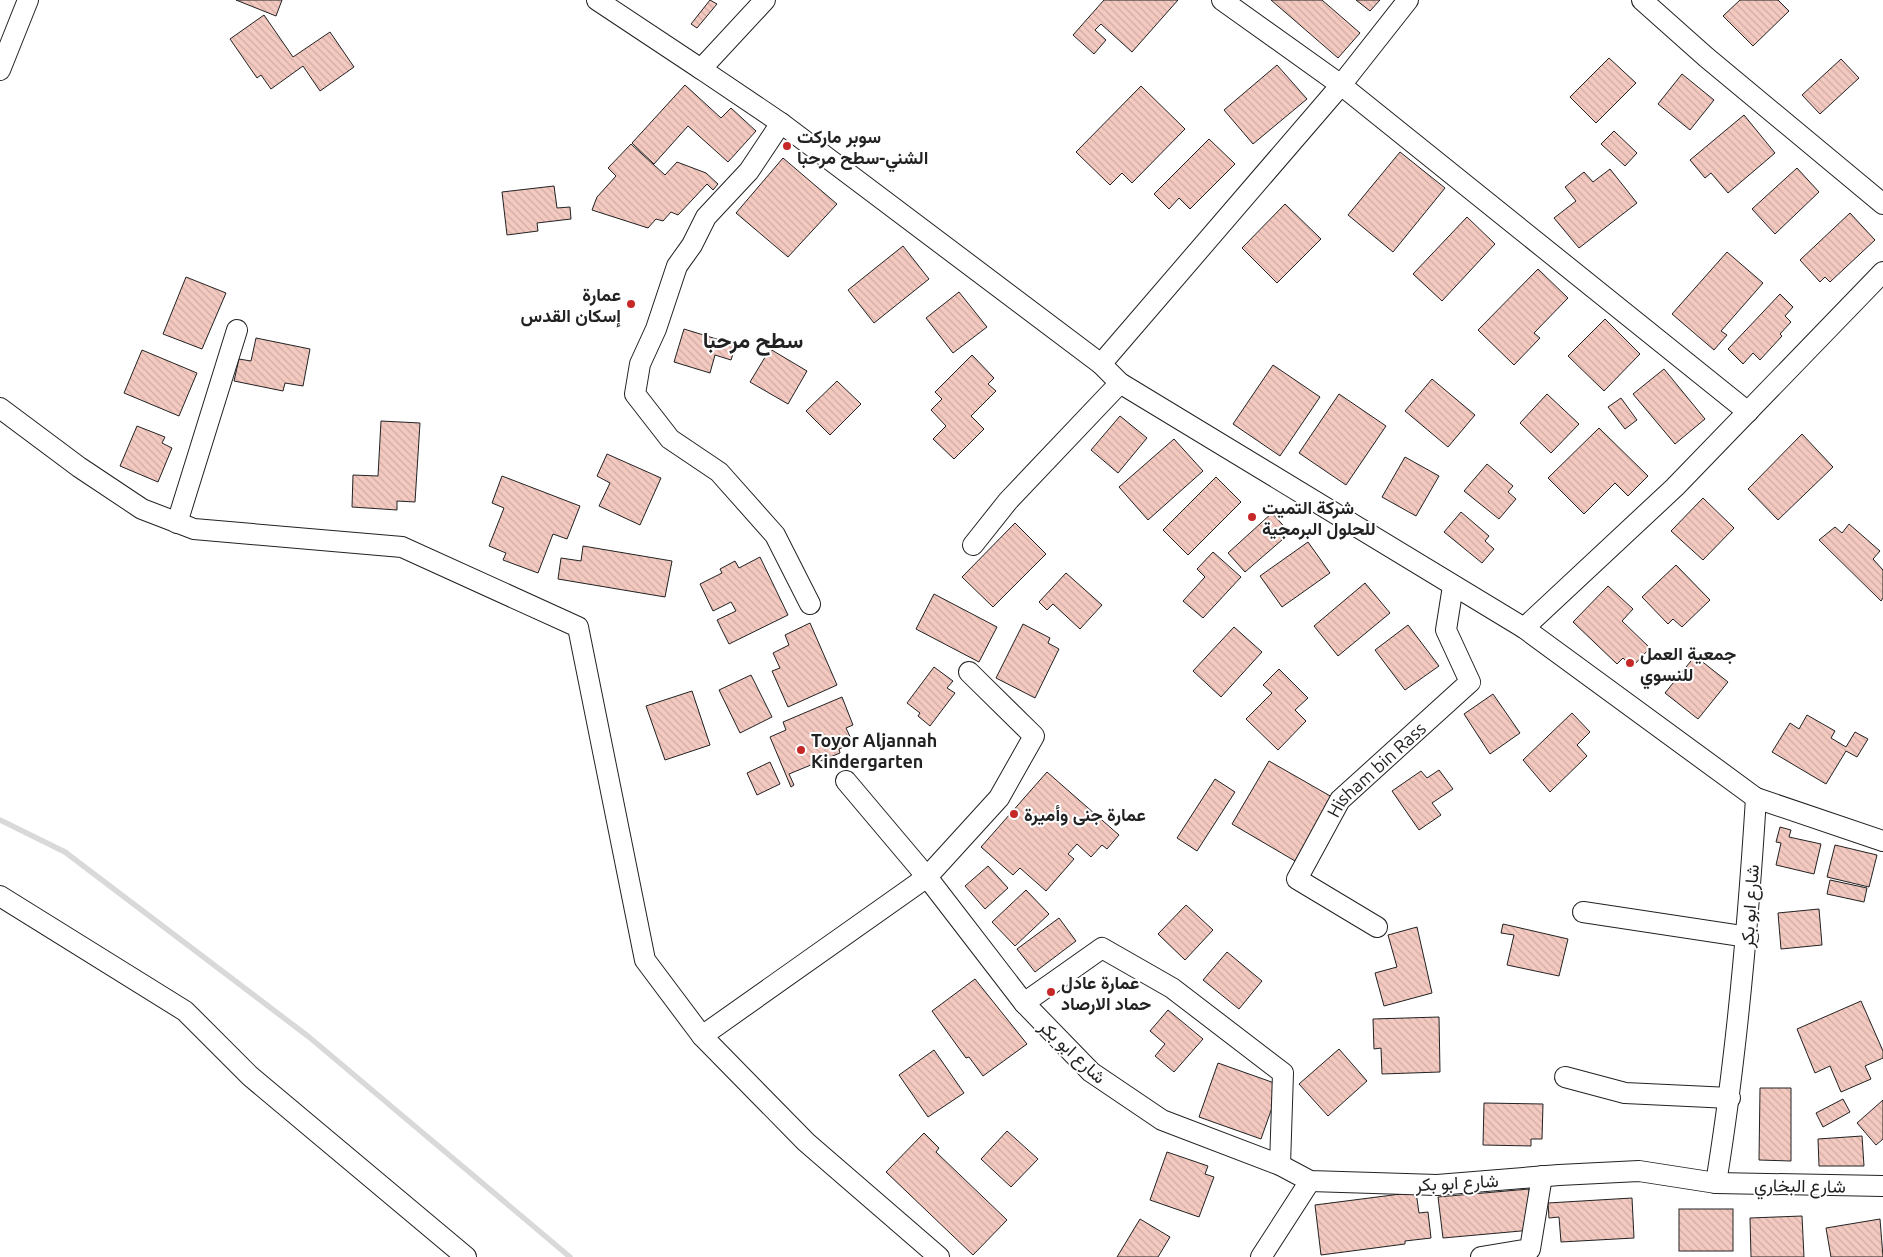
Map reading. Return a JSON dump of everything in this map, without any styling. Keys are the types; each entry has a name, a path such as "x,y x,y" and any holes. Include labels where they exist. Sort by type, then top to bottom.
{"street":[{"path":"0,70 28,0"},
{"path":"597,0 781,123 1101,364 1120,383 1524,628 1756,798 1883,841"},
{"path":"700,69 765,0"},
{"path":"1222,0 1341,85 1748,412"},
{"path":"1101,364 1341,85 1408,0"},
{"path":"1642,0 1713,63 1883,204"},
{"path":"781,123 749,171 706,217 692,245 678,266 656,328 640,364 635,394 670,438 719,472 774,535 810,604"},
{"path":"1524,628 1675,487 1883,272"},
{"path":"177,523 237,330"},
{"path":"973,545 1008,501 1120,383"},
{"path":"0,408 79,467 142,509 177,523 194,529 402,547 578,627 645,960 702,1036 806,1142 939,1257"},
{"name":"Hisham bin Rass","path":"1377,927 1297,879 1340,800 1470,682 1446,630 1454,586"},
{"path":"702,1036 927,877 999,798 1034,736 969,672"},
{"name":"شارع ابو بكر","path":"846,781 927,877 1024,1003 1091,1072 1162,1120 1280,1165 1310,1181 1437,1185 1542,1176 1639,1171 1716,1183 1730,1098 1748,937 1756,798"},
{"path":"0,896 186,1011 250,1076 466,1257"},
{"path":"1584,912 1748,937"},
{"path":"1024,1003 1102,948 1172,988 1283,1073 1280,1165"},
{"path":"1565,1077 1625,1093 1730,1098"},
{"path":"1481,1257 1530,1249 1542,1176"},
{"path":"1261,1257 1310,1181"},
{"name":"شارع البخاري","path":"1716,1183 1883,1186"}],"building":[{"path":"236,0 282,0 276,16"},
{"path":"710,0 717,4 697,28 691,24"},
{"path":"1104,0 1178,0 1132,52 1101,24 1095,30 1106,40 1094,54 1073,35"},
{"path":"1271,0 1322,0 1360,33 1338,58"},
{"path":"1356,0 1380,0 1370,11"},
{"path":"1740,0 1778,0 1789,11 1753,46 1723,16"},
{"path":"264,15 293,57 330,32 354,67 320,91 303,66 271,89 261,75 257,78 230,39"},
{"path":"1609,58 1636,83 1596,123 1570,97"},
{"path":"1841,59 1859,78 1820,114 1802,95"},
{"path":"1277,65 1307,99 1253,144 1224,110"},
{"path":"1682,74 1714,100 1690,130 1658,104"},
{"path":"685,85 721,118 731,108 756,131 728,162 688,126 654,164 632,143"},
{"path":"1141,86 1185,129 1132,183 1122,173 1110,185 1076,152"},
{"path":"1744,115 1775,153 1728,193 1711,173 1705,178 1690,160"},
{"path":"1614,131 1637,153 1625,166 1601,144"},
{"path":"1209,139 1235,164 1190,209 1179,198 1169,209 1154,194"},
{"path":"631,144 665,175 677,162 706,173 718,184 713,190 707,184 678,215 671,212 663,221 656,219 648,228 592,210 597,197 616,176 608,168"},
{"path":"1400,152 1445,188 1393,252 1348,215"},
{"path":"783,158 837,204 788,257 736,213"},
{"path":"1797,168 1819,192 1775,234 1752,209"},
{"path":"1610,169 1637,203 1579,248 1554,218 1576,201 1565,187 1584,172 1593,182"},
{"path":"554,186 557,208 570,207 571,219 537,223 538,231 507,235 502,192"},
{"path":"1285,204 1321,239 1277,283 1242,248"},
{"path":"1850,213 1875,240 1830,282 1825,277 1820,282 1800,260"},
{"path":"1467,217 1495,244 1442,301 1413,274"},
{"path":"903,246 929,279 874,323 848,290"},
{"path":"1727,252 1763,283 1721,331 1727,335 1714,350 1672,314"},
{"path":"1538,269 1568,298 1534,333 1540,338 1514,365 1478,330"},
{"path":"186,277 226,293 202,349 163,334"},
{"path":"959,292 987,327 953,353 926,318"},
{"path":"1780,294 1793,307 1785,316 1791,322 1780,334 1782,336 1760,360 1753,353 1743,364 1728,349"},
{"path":"1605,319 1640,354 1604,391 1568,356"},
{"path":"684,329 736,345 731,360 715,355 710,373 674,362"},
{"path":"256,338 310,349 303,386 285,383 283,391 234,381 239,359 251,361"},
{"path":"770,349 807,371 788,404 750,382"},
{"path":"142,350 197,373 179,416 124,393"},
{"path":"972,355 994,378 988,384 996,391 971,416 984,429 954,459 933,439 946,426 931,410 942,399 935,392"},
{"path":"1273,365 1320,397 1280,456 1233,424"},
{"path":"1664,369 1705,419 1675,444 1633,394"},
{"path":"1432,379 1475,415 1448,447 1405,411"},
{"path":"837,381 861,404 830,435 806,411"},
{"path":"1339,394 1386,426 1346,485 1299,453"},
{"path":"1547,394 1579,424 1551,453 1520,423"},
{"path":"1621,398 1637,420 1625,429 1608,407"},
{"path":"1120,416 1147,438 1118,473 1091,450"},
{"path":"381,421 420,423 415,502 397,501 397,510 352,507 353,475 378,476"},
{"path":"137,426 165,437 162,443 172,448 158,482 120,466"},
{"path":"1599,428 1648,476 1628,496 1615,483 1584,514 1548,478"},
{"path":"1802,434 1833,467 1778,520 1748,489"},
{"path":"1174,439 1203,471 1148,520 1119,487"},
{"path":"607,454 661,478 640,525 599,506 610,483 597,476"},
{"path":"1405,457 1439,476 1416,516 1382,497"},
{"path":"1487,464 1513,486 1508,492 1516,499 1499,519 1464,491"},
{"path":"502,476 580,506 567,539 553,534 538,573 503,560 506,553 489,546 504,508 492,503"},
{"path":"1216,477 1241,502 1188,555 1163,530"},
{"path":"1703,498 1734,528 1703,560 1671,531"},
{"path":"1461,512 1489,536 1485,541 1494,549 1482,563 1444,532"},
{"path":"1272,513 1290,533 1245,572 1228,553"},
{"path":"1015,523 1046,554 993,607 962,577"},
{"path":"1849,524 1880,551 1873,559 1883,570 1883,598 1881,601 1819,540 1835,527 1842,533"},
{"path":"1308,542 1330,573 1282,607 1260,576"},
{"path":"583,546 672,561 665,597 558,579 561,558 581,561"},
{"path":"1213,552 1241,577 1203,618 1183,601 1205,577 1197,569"},
{"path":"760,557 788,615 729,644 717,620 736,611 731,602 713,611 700,584 722,573 720,569 735,561 739,568"},
{"path":"1676,565 1710,600 1682,627 1673,619 1668,624 1642,597"},
{"path":"1066,573 1102,605 1080,629 1053,604 1047,610 1039,602"},
{"path":"1365,583 1390,613 1338,656 1314,626"},
{"path":"1608,586 1633,609 1622,621 1650,648 1632,667 1623,658 1617,664 1573,622"},
{"path":"934,594 997,627 979,662 916,629"},
{"path":"810,623 837,685 788,707 772,671 780,668 773,653 789,645 785,635"},
{"path":"1023,624 1050,638 1048,643 1059,649 1035,698 996,678"},
{"path":"1408,625 1439,666 1405,690 1375,650"},
{"path":"1234,627 1262,652 1221,697 1193,671"},
{"path":"1695,656 1728,682 1698,719 1665,693"},
{"path":"934,667 953,681 947,688 955,693 930,726 918,716 920,713 907,703"},
{"path":"1279,669 1308,698 1295,710 1306,721 1278,750 1246,719 1272,693 1263,685"},
{"path":"751,675 772,717 740,733 719,690"},
{"path":"692,691 710,745 665,760 646,706"},
{"path":"1493,694 1520,733 1490,754 1464,714"},
{"path":"842,697 853,725 846,728 853,743 839,749 840,753 789,774 794,785 791,787 770,737 786,730 783,722"},
{"path":"1572,713 1590,732 1577,745 1587,756 1550,792 1523,760"},
{"path":"1807,715 1835,731 1831,738 1846,747 1855,732 1868,739 1857,757 1846,751 1826,784 1772,752 1790,723 1799,729"},
{"path":"1269,761 1332,797 1295,861 1232,824"},
{"path":"770,762 780,784 757,795 747,773"},
{"path":"1439,770 1453,789 1432,803 1441,815 1419,830 1392,791 1421,771 1427,778"},
{"path":"1047,772 1119,835 1107,849 1102,845 1091,857 1077,844 1068,854 1074,859 1046,891 1020,868 1013,875 981,847"},
{"path":"1215,779 1235,792 1197,851 1177,838"},
{"path":"1780,827 1791,830 1789,837 1821,844 1814,874 1776,865 1781,843 1776,842"},
{"path":"1835,845 1877,855 1869,887 1827,877"},
{"path":"988,866 1008,888 985,909 965,886"},
{"path":"1830,880 1867,888 1864,902 1827,894"},
{"path":"1026,890 1049,914 1015,946 992,922"},
{"path":"1186,905 1213,930 1185,960 1158,934"},
{"path":"1819,909 1822,945 1781,949 1778,913"},
{"path":"1059,918 1076,941 1035,972 1017,949"},
{"path":"1503,924 1568,939 1559,976 1507,965 1514,935 1501,933"},
{"path":"1417,927 1432,993 1384,1006 1375,973 1397,967 1388,935"},
{"path":"1227,952 1262,981 1239,1009 1203,980"},
{"path":"975,979 1027,1044 983,1076 969,1057 966,1058 932,1011"},
{"path":"1861,1001 1883,1051 1883,1058 1865,1066 1871,1079 1841,1092 1830,1066 1815,1073 1797,1029"},
{"path":"1168,1010 1203,1039 1174,1072 1155,1056 1165,1044 1150,1031"},
{"path":"1439,1017 1440,1072 1382,1074 1381,1048 1374,1049 1373,1019"},
{"path":"1339,1049 1367,1081 1328,1116 1299,1084"},
{"path":"934,1050 964,1093 928,1117 899,1075"},
{"path":"1218,1063 1280,1085 1261,1139 1199,1117"},
{"path":"1760,1088 1791,1088 1791,1161 1759,1160"},
{"path":"1843,1099 1850,1112 1823,1127 1816,1113"},
{"path":"1883,1100 1883,1139 1876,1145 1857,1123"},
{"path":"1484,1103 1543,1104 1542,1139 1531,1139 1531,1146 1483,1145"},
{"path":"1007,1131 1038,1159 1011,1187 981,1159"},
{"path":"924,1133 939,1148 936,1152 1007,1220 973,1255 886,1172"},
{"path":"1862,1136 1864,1166 1819,1166 1818,1139"},
{"path":"1167,1152 1208,1166 1205,1174 1214,1177 1199,1217 1150,1200"},
{"path":"1529,1189 1532,1230 1443,1238 1438,1197"},
{"path":"1416,1192 1419,1213 1428,1212 1431,1238 1405,1241 1405,1244 1321,1255 1315,1205"},
{"path":"1632,1198 1634,1238 1561,1242 1559,1217 1549,1218 1548,1203"},
{"path":"1679,1209 1733,1209 1733,1251 1679,1251"},
{"path":"1802,1216 1804,1257 1751,1257 1750,1218"},
{"path":"1140,1219 1170,1237 1158,1257 1117,1257"},
{"path":"1880,1219 1883,1257 1831,1257 1826,1228"}],"waterway":[{"path":"0,820 65,852 309,1037 570,1257"}],"place":[{"name":"سوبر ماركت الشني-سطح مرحبا","path":"787,146"},
{"name":"عمارة إسكان القدس","path":"631,304"},
{"name":"شركة التميت للحلول البرمجية","path":"1252,517"},
{"name":"جمعية العمل للنسوي","path":"1630,663"},
{"name":"Toyor Aljannah Kindergarten","path":"801,750"},
{"name":"عمارة جنى وأميرة","path":"1014,814"},
{"name":"عمارة عادل حماد الارصاد","path":"1051,992"}],"district":[{"name":"سطح مرحبا","path":"753,339"}]}
